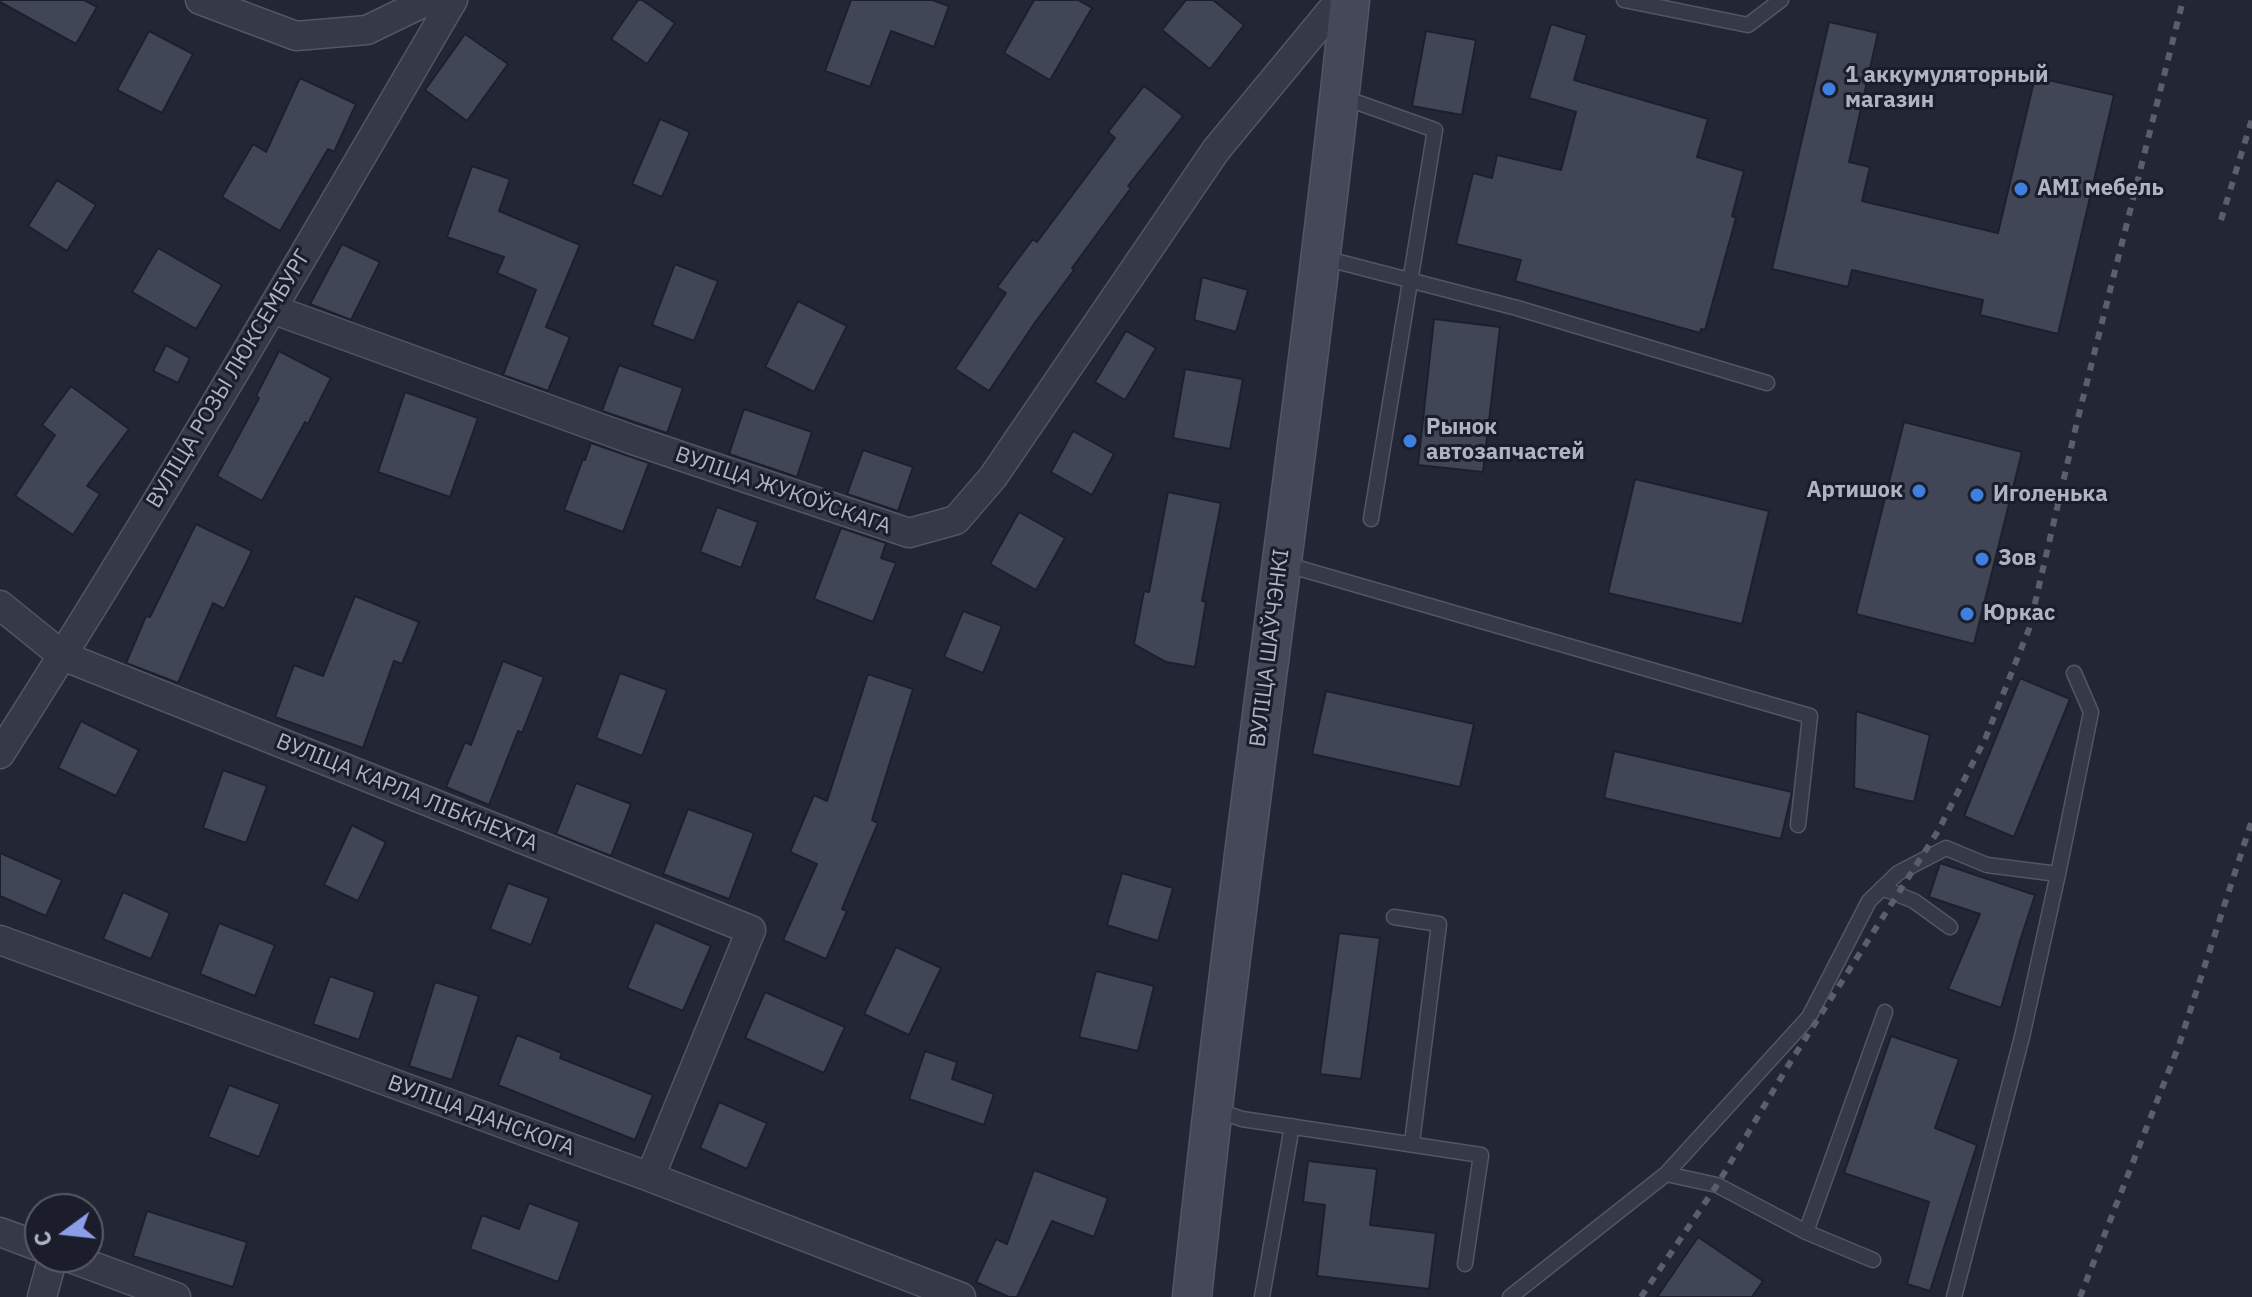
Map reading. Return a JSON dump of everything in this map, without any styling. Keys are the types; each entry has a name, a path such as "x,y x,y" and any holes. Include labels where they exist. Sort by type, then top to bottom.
{"main road":[{"name":"ВУЛІЦА ШАЎЧЭНКІ","path":"1192,1297 1212,1108 1350,0"}],"street":[{"path":"200,0 296,36 367,30 429,0"},
{"name":"ВУЛІЦА РОЗЫ ЛЮКСЕМБУРГ","path":"0,754 63,656 272,309 453,0"},
{"name":"ВУЛІЦА ЖУКОЎСКАГА","path":"272,309 633,440 909,533 956,520 993,477 1216,150 1340,0"},
{"name":"ВУЛІЦА КАРЛА ЛІБКНЕХТА","path":"0,605 63,656 751,930 650,1177"},
{"name":"ВУЛІЦА ДАНСКОГА","path":"0,940 650,1177 961,1297"},
{"path":"0,1232 24,1241"},
{"path":"104,1270 176,1297"},
{"path":"42,1297 49,1273"}],"lane":[{"path":"1624,0 1748,25 1781,0"},
{"path":"1340,99 1435,130 1371,519"},
{"path":"1320,257 1517,308 1767,383"},
{"path":"1281,562 1810,716 1798,825"},
{"path":"1954,1297 2022,1037 2091,712 2074,673"},
{"path":"1510,1297 1666,1174 1809,1017 1869,901 1898,873 1946,848 1987,865 2058,874"},
{"path":"1882,888 1914,901 1950,927"},
{"path":"1394,917 1439,924 1412,1143"},
{"path":"1806,1232 1885,1012"},
{"path":"1212,1108 1242,1119 1481,1155 1465,1264"},
{"path":"1262,1297 1292,1126"},
{"path":"1666,1174 1717,1185 1806,1232 1873,1260"}],"building":[{"path":"0,0 84,0 97,7 76,44"},
{"path":"638,0 675,23 647,64 611,39"},
{"path":"851,0 932,0 949,6 934,47 891,31 870,87 825,71"},
{"path":"1034,0 1078,0 1092,8 1050,80 1004,53"},
{"path":"1186,0 1213,0 1244,25 1210,69 1162,30"},
{"path":"1829,22 1878,33 1849,162 1870,167 1862,201 1998,233 2035,77 2114,95 2058,334 1980,315 1983,300 1852,270 1848,287 1772,269"},
{"path":"1551,24 1587,35 1574,80 1708,119 1697,157 1744,171 1732,216 1736,218 1705,330 1701,329 1700,333 1515,281 1521,260 1456,244 1473,173 1492,178 1497,155 1561,170 1576,112 1529,98"},
{"path":"149,31 193,54 162,113 117,90"},
{"path":"1426,31 1476,40 1462,115 1412,106"},
{"path":"465,34 508,64 467,121 425,90"},
{"path":"300,78 356,104 334,152 328,149 280,231 222,197 253,144 266,152"},
{"path":"1144,86 1183,116 1128,186 1131,188 1072,268 1074,270 989,391 955,369 1006,293 997,287 1033,239 1037,242 1115,138 1108,132"},
{"path":"660,119 690,132 662,197 632,184"},
{"path":"472,166 510,179 499,211 580,245 546,327 570,337 548,391 503,375 536,290 497,273 504,257 447,237"},
{"path":"57,180 96,205 67,251 28,226"},
{"path":"342,244 380,262 351,320 310,304"},
{"path":"158,248 222,285 196,329 132,292"},
{"path":"675,264 718,281 694,341 652,325"},
{"path":"1202,277 1248,290 1236,332 1194,320"},
{"path":"798,301 847,326 814,392 765,367"},
{"path":"1434,319 1500,327 1483,472 1418,465"},
{"path":"1126,331 1156,348 1125,400 1095,382"},
{"path":"166,345 190,358 178,383 153,371"},
{"path":"279,351 331,378 308,424 305,422 262,501 217,476 259,398 256,396"},
{"path":"619,365 683,388 667,433 602,411"},
{"path":"1185,369 1243,379 1230,449 1173,438"},
{"path":"71,386 129,429 87,486 100,494 73,535 15,496 55,435 42,425"},
{"path":"405,392 478,418 450,497 378,472"},
{"path":"744,409 812,432 797,477 729,454"},
{"path":"1904,422 2022,452 1974,644 1856,614"},
{"path":"1073,431 1114,454 1092,495 1051,472"},
{"path":"591,443 649,463 623,532 564,510"},
{"path":"863,450 913,467 898,511 847,494"},
{"path":"1635,479 1769,511 1742,624 1608,593"},
{"path":"1168,492 1221,503 1202,601 1206,602 1195,667 1166,662 1134,644 1144,591 1149,592"},
{"path":"717,507 758,522 741,568 700,552"},
{"path":"1019,512 1065,538 1036,590 990,564"},
{"path":"196,524 252,551 224,609 213,603 178,683 126,663 146,616 150,617"},
{"path":"841,528 886,543 881,558 896,563 873,622 814,599"},
{"path":"355,596 419,622 402,664 394,661 363,748 275,717 294,665 323,676"},
{"path":"963,611 1002,626 983,673 944,657"},
{"path":"503,661 544,677 522,733 518,731 489,805 446,787 465,742 471,745"},
{"path":"620,673 667,690 642,756 596,738"},
{"path":"868,674 913,689 872,820 878,823 842,909 847,911 826,959 783,940 817,864 790,852 814,795 827,801"},
{"path":"2020,678 2070,699 2014,837 1964,816"},
{"path":"1326,691 1474,724 1460,787 1312,754"},
{"path":"1856,711 1930,735 1914,802 1854,788"},
{"path":"81,721 139,750 116,796 58,768"},
{"path":"1614,751 1792,792 1781,839 1604,798"},
{"path":"223,770 267,786 246,843 203,828"},
{"path":"576,783 631,804 611,856 556,834"},
{"path":"688,809 754,833 729,899 663,874"},
{"path":"352,825 386,842 358,901 324,885"},
{"path":"0,853 62,880 46,916 0,896"},
{"path":"1940,863 2035,895 2001,1008 1948,989 1980,914 1929,897"},
{"path":"1122,873 1173,888 1158,941 1107,925"},
{"path":"508,883 549,898 531,945 490,929"},
{"path":"123,892 170,913 151,959 103,939"},
{"path":"655,922 711,946 683,1011 627,988"},
{"path":"219,923 275,945 255,996 200,974"},
{"path":"1339,933 1380,938 1361,1079 1320,1074"},
{"path":"896,947 941,968 909,1035 864,1014"},
{"path":"1096,971 1154,986 1138,1051 1079,1037"},
{"path":"330,976 375,992 359,1040 313,1024"},
{"path":"435,982 479,996 452,1080 409,1066"},
{"path":"765,992 845,1027 824,1073 745,1038"},
{"path":"517,1035 562,1053 560,1058 653,1095 635,1140 498,1085"},
{"path":"1891,1036 1959,1059 1935,1128 1977,1145 1930,1291 1907,1284 1929,1202 1844,1173"},
{"path":"925,1051 957,1062 952,1079 994,1094 984,1125 909,1099"},
{"path":"229,1085 280,1104 259,1157 208,1137"},
{"path":"719,1102 767,1123 747,1169 700,1148"},
{"path":"1308,1161 1377,1169 1370,1225 1436,1233 1429,1289 1317,1276 1325,1205 1303,1202"},
{"path":"1034,1170 1108,1198 1094,1237 1052,1221 1017,1297 1009,1297 976,1282 996,1239 1007,1244"},
{"path":"529,1203 580,1222 558,1282 470,1249 482,1215 519,1229"},
{"path":"147,1211 247,1242 233,1287 133,1256"},
{"path":"1698,1237 1763,1281 1752,1297 1657,1297"}],"railway":[{"path":"1641,1297 1717,1185 1791,1061 1938,831 1986,737 2029,629 2077,422 2183,0"},
{"path":"2221,220 2252,119"},
{"path":"2080,1297 2179,1045 2252,820"}],"place":[{"name":"1 аккумуляторный магазин","path":"1829,89"},
{"name":"AMI мебель","path":"2021,189"},
{"name":"Рынок автозапчастей","path":"1410,441"},
{"name":"Артишок","path":"1919,491"},
{"name":"Иголенька","path":"1977,495"},
{"name":"Зов","path":"1982,559"},
{"name":"Юркас","path":"1967,614"}]}
